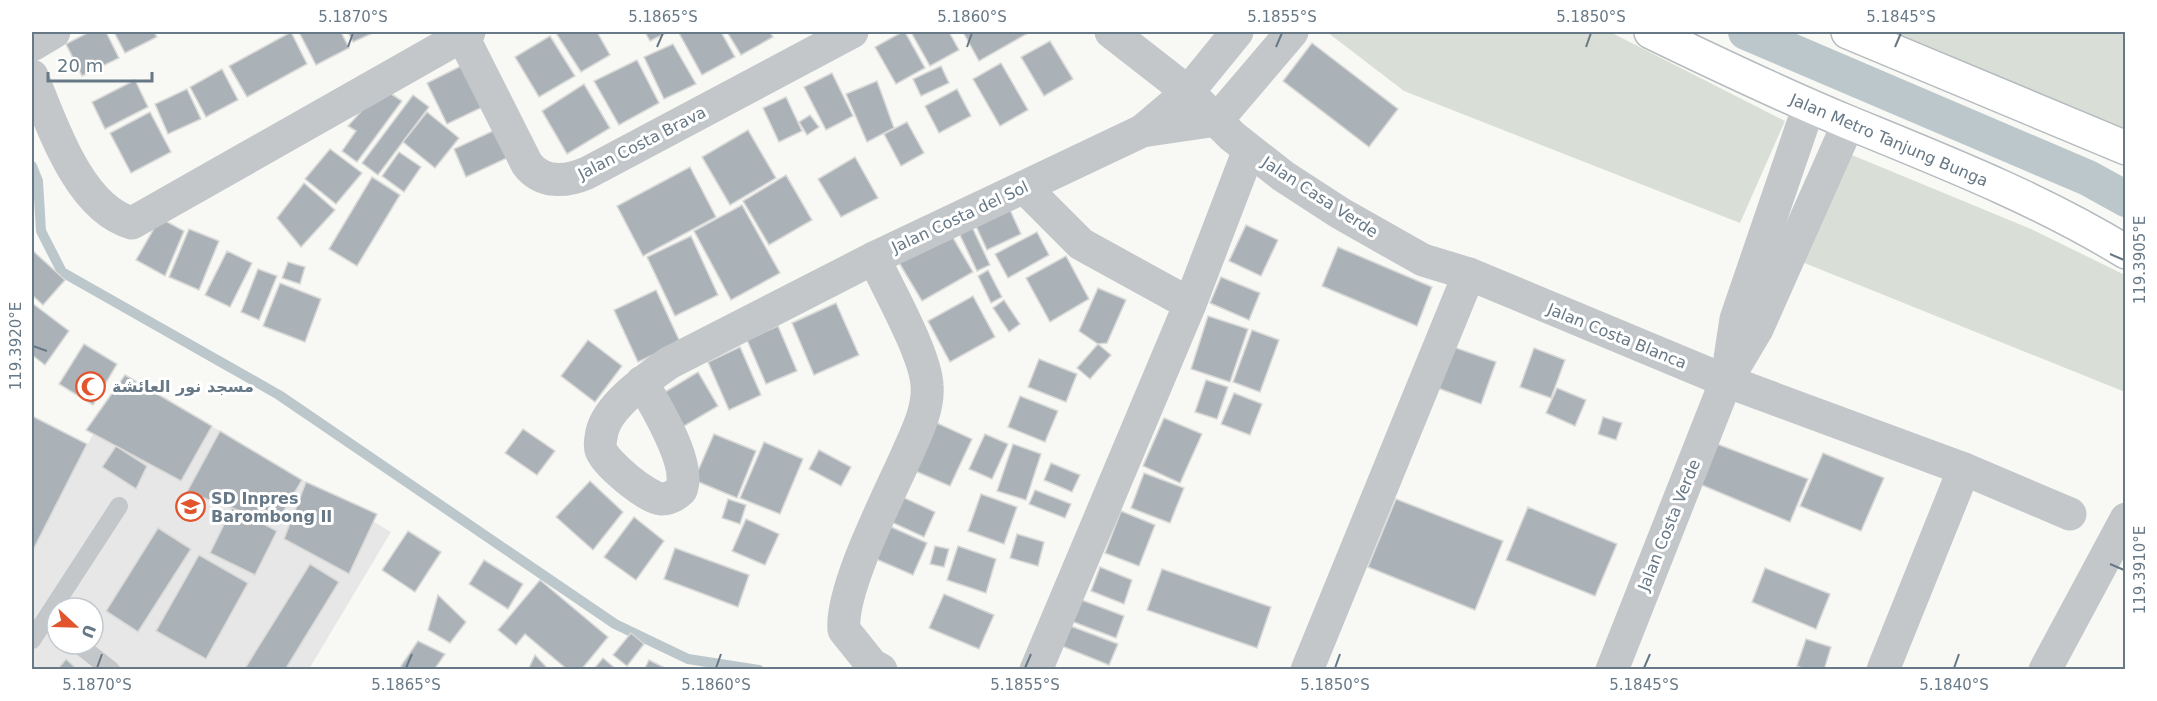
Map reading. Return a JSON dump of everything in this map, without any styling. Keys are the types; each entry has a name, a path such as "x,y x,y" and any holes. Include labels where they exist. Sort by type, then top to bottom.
{"main road":[{"name":"Jalan Metro Tanjung Bunga","path":"1651,32 1809,106 1908,145 2093,231 2126,252"},
{"path":"1848,32 2126,148"}],"street":[{"path":"32,45 54,32"},
{"name":"Jalan Costa Brava","path":"465,33 527,164 540,177 558,180 571,179 587,173 852,32"},
{"path":"1111,32 1188,92"},
{"name":"Jalan Costa del Sol","path":"881,669 872,665 848,637 843,625 846,605 857,572 920,425 927,385 920,356 874,258 1142,131 1188,92 1237,32"},
{"path":"1142,131 1217,120 1292,32"},
{"path":"32,129 68,164 95,197 117,217 137,222 465,33"},
{"path":"32,76 68,164"},
{"name":"Jalan Casa Verde","path":"1188,92 1249,150 1340,213 1424,260 1469,274"},
{"path":"1726,381 1736,319 1809,106"},
{"path":"1726,381 1757,329 1849,122"},
{"path":"1036,669 1190,304 1249,150"},
{"path":"1024,187 1081,244 1190,304"},
{"path":"642,382 669,363 874,258"},
{"path":"1307,669 1469,274"},
{"name":"Jalan Costa Blanca","path":"1469,274 1726,381 1964,470 2070,514"},
{"name":"Jalan Costa Verde","path":"1612,669 1726,381"},
{"path":"1883,669 1964,470"},
{"path":"2045,669 2126,519"}],"lane":[{"path":"67,596 119,506"},
{"path":"32,640 45,629"},
{"path":"94,656 111,669"}],"shaded area":[{"path":"1327,32 1610,32 1785,121 1740,223 1404,91"},
{"path":"1883,32 2125,32 2125,134"},
{"path":"1847,153 2031,229 2125,275 2125,392 1797,260"},
{"name":"SD Inpres Barombong II","path":"125,375 391,532 309,669 32,670 32,436 35,430 82,455"}],"building":[{"path":"89,32 106,32 119,58 82,76 66,44"},
{"path":"114,32 154,32 157,37 125,53"},
{"path":"291,32 307,64 247,97 229,66"},
{"path":"299,32 341,32 349,48 316,65"},
{"path":"348,32 375,32 353,42"},
{"path":"597,32 610,55 581,72 556,33"},
{"path":"645,32 668,32 650,41"},
{"path":"721,32 735,57 702,75 679,33"},
{"path":"727,32 770,32 773,37 741,55"},
{"path":"905,32 925,68 896,84 875,47"},
{"path":"949,32 959,50 930,66 912,34"},
{"path":"963,32 1030,32 979,61"},
{"path":"550,36 575,76 539,97 515,57"},
{"path":"1050,41 1073,79 1044,96 1021,57"},
{"path":"1312,43 1398,109 1369,147 1283,81"},
{"path":"673,44 696,84 664,99 644,57"},
{"path":"637,60 659,103 619,125 594,81"},
{"path":"467,63 487,105 447,124 427,83"},
{"path":"1001,63 1028,110 1000,126 973,79"},
{"path":"941,66 949,83 921,96 913,79"},
{"path":"222,69 238,100 206,117 190,87"},
{"path":"832,73 853,116 826,130 804,87"},
{"path":"135,80 148,107 105,129 92,102"},
{"path":"877,81 894,128 867,142 846,94"},
{"path":"584,84 610,128 567,154 542,111"},
{"path":"382,88 402,101 357,162 342,151 356,131 348,126"},
{"path":"187,89 201,119 168,134 155,104"},
{"path":"957,89 971,116 939,133 925,106"},
{"path":"413,95 429,107 378,175 362,163"},
{"path":"786,97 802,131 779,142 763,108"},
{"path":"150,112 171,152 131,173 110,133"},
{"path":"427,112 459,138 435,168 403,142"},
{"path":"810,115 819,127 807,135 799,122"},
{"path":"907,122 924,153 901,166 884,134"},
{"path":"495,130 507,158 466,177 454,149"},
{"path":"748,130 776,178 730,205 702,157"},
{"path":"330,149 362,173 336,204 305,179"},
{"path":"399,152 421,167 404,192 382,176"},
{"path":"855,157 878,198 841,217 818,179"},
{"path":"690,167 716,217 643,256 617,206"},
{"path":"786,175 812,220 769,245 743,201"},
{"path":"372,177 400,195 357,266 329,249"},
{"path":"304,183 335,210 301,247 277,218"},
{"path":"742,205 780,273 731,300 694,231"},
{"path":"1010,210 1021,234 987,250 976,226"},
{"path":"160,218 184,231 165,276 136,260"},
{"path":"1246,225 1278,240 1261,276 1229,261"},
{"path":"972,227 990,265 977,271 959,233"},
{"path":"189,229 219,241 199,290 169,277"},
{"path":"949,231 973,272 922,301 898,261"},
{"path":"1037,232 1049,255 1008,278 995,254"},
{"path":"691,236 718,295 675,316 647,257"},
{"path":"1338,247 1432,287 1417,326 1322,286"},
{"path":"32,250 65,280 43,305 32,295"},
{"path":"227,251 252,263 230,307 205,295"},
{"path":"1066,256 1089,299 1050,322 1026,278"},
{"path":"288,262 305,267 300,284 282,278"},
{"path":"258,269 277,276 259,320 241,312"},
{"path":"988,270 1002,297 991,303 978,276"},
{"path":"1221,277 1260,293 1249,320 1210,303"},
{"path":"280,283 321,299 305,342 263,326"},
{"path":"1098,288 1126,300 1107,343 1098,344 1079,331"},
{"path":"656,290 680,342 638,362 614,310"},
{"path":"973,296 995,337 950,362 928,321"},
{"path":"1004,300 1020,324 1009,332 993,308"},
{"path":"32,303 69,331 45,365 32,355"},
{"path":"836,303 859,355 814,375 792,323"},
{"path":"1208,316 1248,329 1230,382 1191,369"},
{"path":"778,326 797,371 766,384 747,340"},
{"path":"1252,330 1279,340 1260,392 1233,382"},
{"path":"588,340 622,366 595,402 561,376"},
{"path":"1442,343 1496,362 1481,404 1427,384"},
{"path":"84,344 117,364 93,405 59,384"},
{"path":"1098,344 1111,355 1090,379 1077,368"},
{"path":"740,347 761,395 729,410 708,362"},
{"path":"1534,348 1565,360 1551,398 1520,387"},
{"path":"1039,359 1077,374 1066,402 1028,387"},
{"path":"698,372 718,406 674,432 655,398"},
{"path":"125,375 212,426 181,481 86,430"},
{"path":"1206,380 1228,387 1217,419 1195,412"},
{"path":"1557,388 1586,400 1575,426 1546,413"},
{"path":"1234,393 1262,404 1250,435 1221,424"},
{"path":"1020,396 1058,411 1045,442 1008,427"},
{"path":"32,416 87,444 32,552"},
{"path":"1603,417 1622,423 1616,440 1598,434"},
{"path":"1164,418 1202,434 1180,483 1143,466"},
{"path":"928,419 972,439 950,486 906,467"},
{"path":"523,429 555,451 537,475 505,453"},
{"path":"220,431 302,480 276,524 187,492"},
{"path":"714,434 756,451 737,498 694,480"},
{"path":"985,434 1008,444 992,479 969,469"},
{"path":"764,442 803,459 780,514 740,498"},
{"path":"1712,442 1808,479 1790,522 1697,483"},
{"path":"1013,444 1041,454 1026,500 997,491"},
{"path":"116,446 147,466 136,489 102,467"},
{"path":"819,450 851,467 841,486 809,469"},
{"path":"1823,453 1884,478 1861,531 1800,506"},
{"path":"1051,463 1080,475 1072,492 1044,480"},
{"path":"1144,473 1184,488 1170,523 1131,508"},
{"path":"590,481 623,512 593,550 556,517"},
{"path":"306,482 377,514 349,574 284,539"},
{"path":"1035,490 1071,504 1065,518 1029,504"},
{"path":"981,494 1017,507 1004,544 968,531"},
{"path":"898,495 935,512 924,537 887,520"},
{"path":"728,499 746,505 740,524 722,518"},
{"path":"1396,499 1503,541 1475,610 1368,567"},
{"path":"1528,507 1617,544 1595,596 1506,560"},
{"path":"232,508 277,531 255,575 210,553"},
{"path":"1121,511 1155,525 1139,566 1105,553"},
{"path":"634,517 664,541 636,580 604,557"},
{"path":"746,519 779,534 765,565 732,551"},
{"path":"889,526 927,543 913,575 876,559"},
{"path":"158,528 191,549 138,632 106,611"},
{"path":"408,531 441,552 415,592 382,570"},
{"path":"1017,534 1044,542 1038,566 1010,558"},
{"path":"935,546 949,549 944,567 930,564"},
{"path":"958,546 996,559 986,593 947,580"},
{"path":"675,548 749,575 738,607 664,579"},
{"path":"199,555 248,583 206,659 156,631"},
{"path":"484,560 523,584 508,609 469,584"},
{"path":"310,564 339,582 285,670 244,670"},
{"path":"1100,567 1132,580 1124,604 1091,591"},
{"path":"1765,568 1830,594 1816,629 1752,602"},
{"path":"1162,569 1271,607 1257,648 1147,610"},
{"path":"540,580 608,637 581,670 568,670 525,634 516,645 498,630"},
{"path":"944,594 994,615 979,649 929,628"},
{"path":"438,595 466,622 450,643 428,630"},
{"path":"1071,596 1124,616 1116,638 1063,618"},
{"path":"1060,622 1118,644 1109,665 1052,642"},
{"path":"631,633 644,644 627,666 613,655"},
{"path":"1806,639 1831,647 1824,670 1807,670 1797,666"},
{"path":"418,641 445,654 434,670 404,670 401,666"},
{"path":"535,655 549,670 528,670"},
{"path":"603,658 617,670 593,670"},
{"path":"66,659 78,670 57,670"},
{"path":"649,660 669,670 644,670"}],"waterway":[{"path":"1746,32 2088,178 2126,199"},
{"path":"32,166 38,181 41,231 62,272 279,395 615,624 688,659 759,670"}],"place":[{"name":"مسجد نور العائشة","path":"91,386"},
{"name":"SD Inpres Barombong II","path":"190,507"}]}
